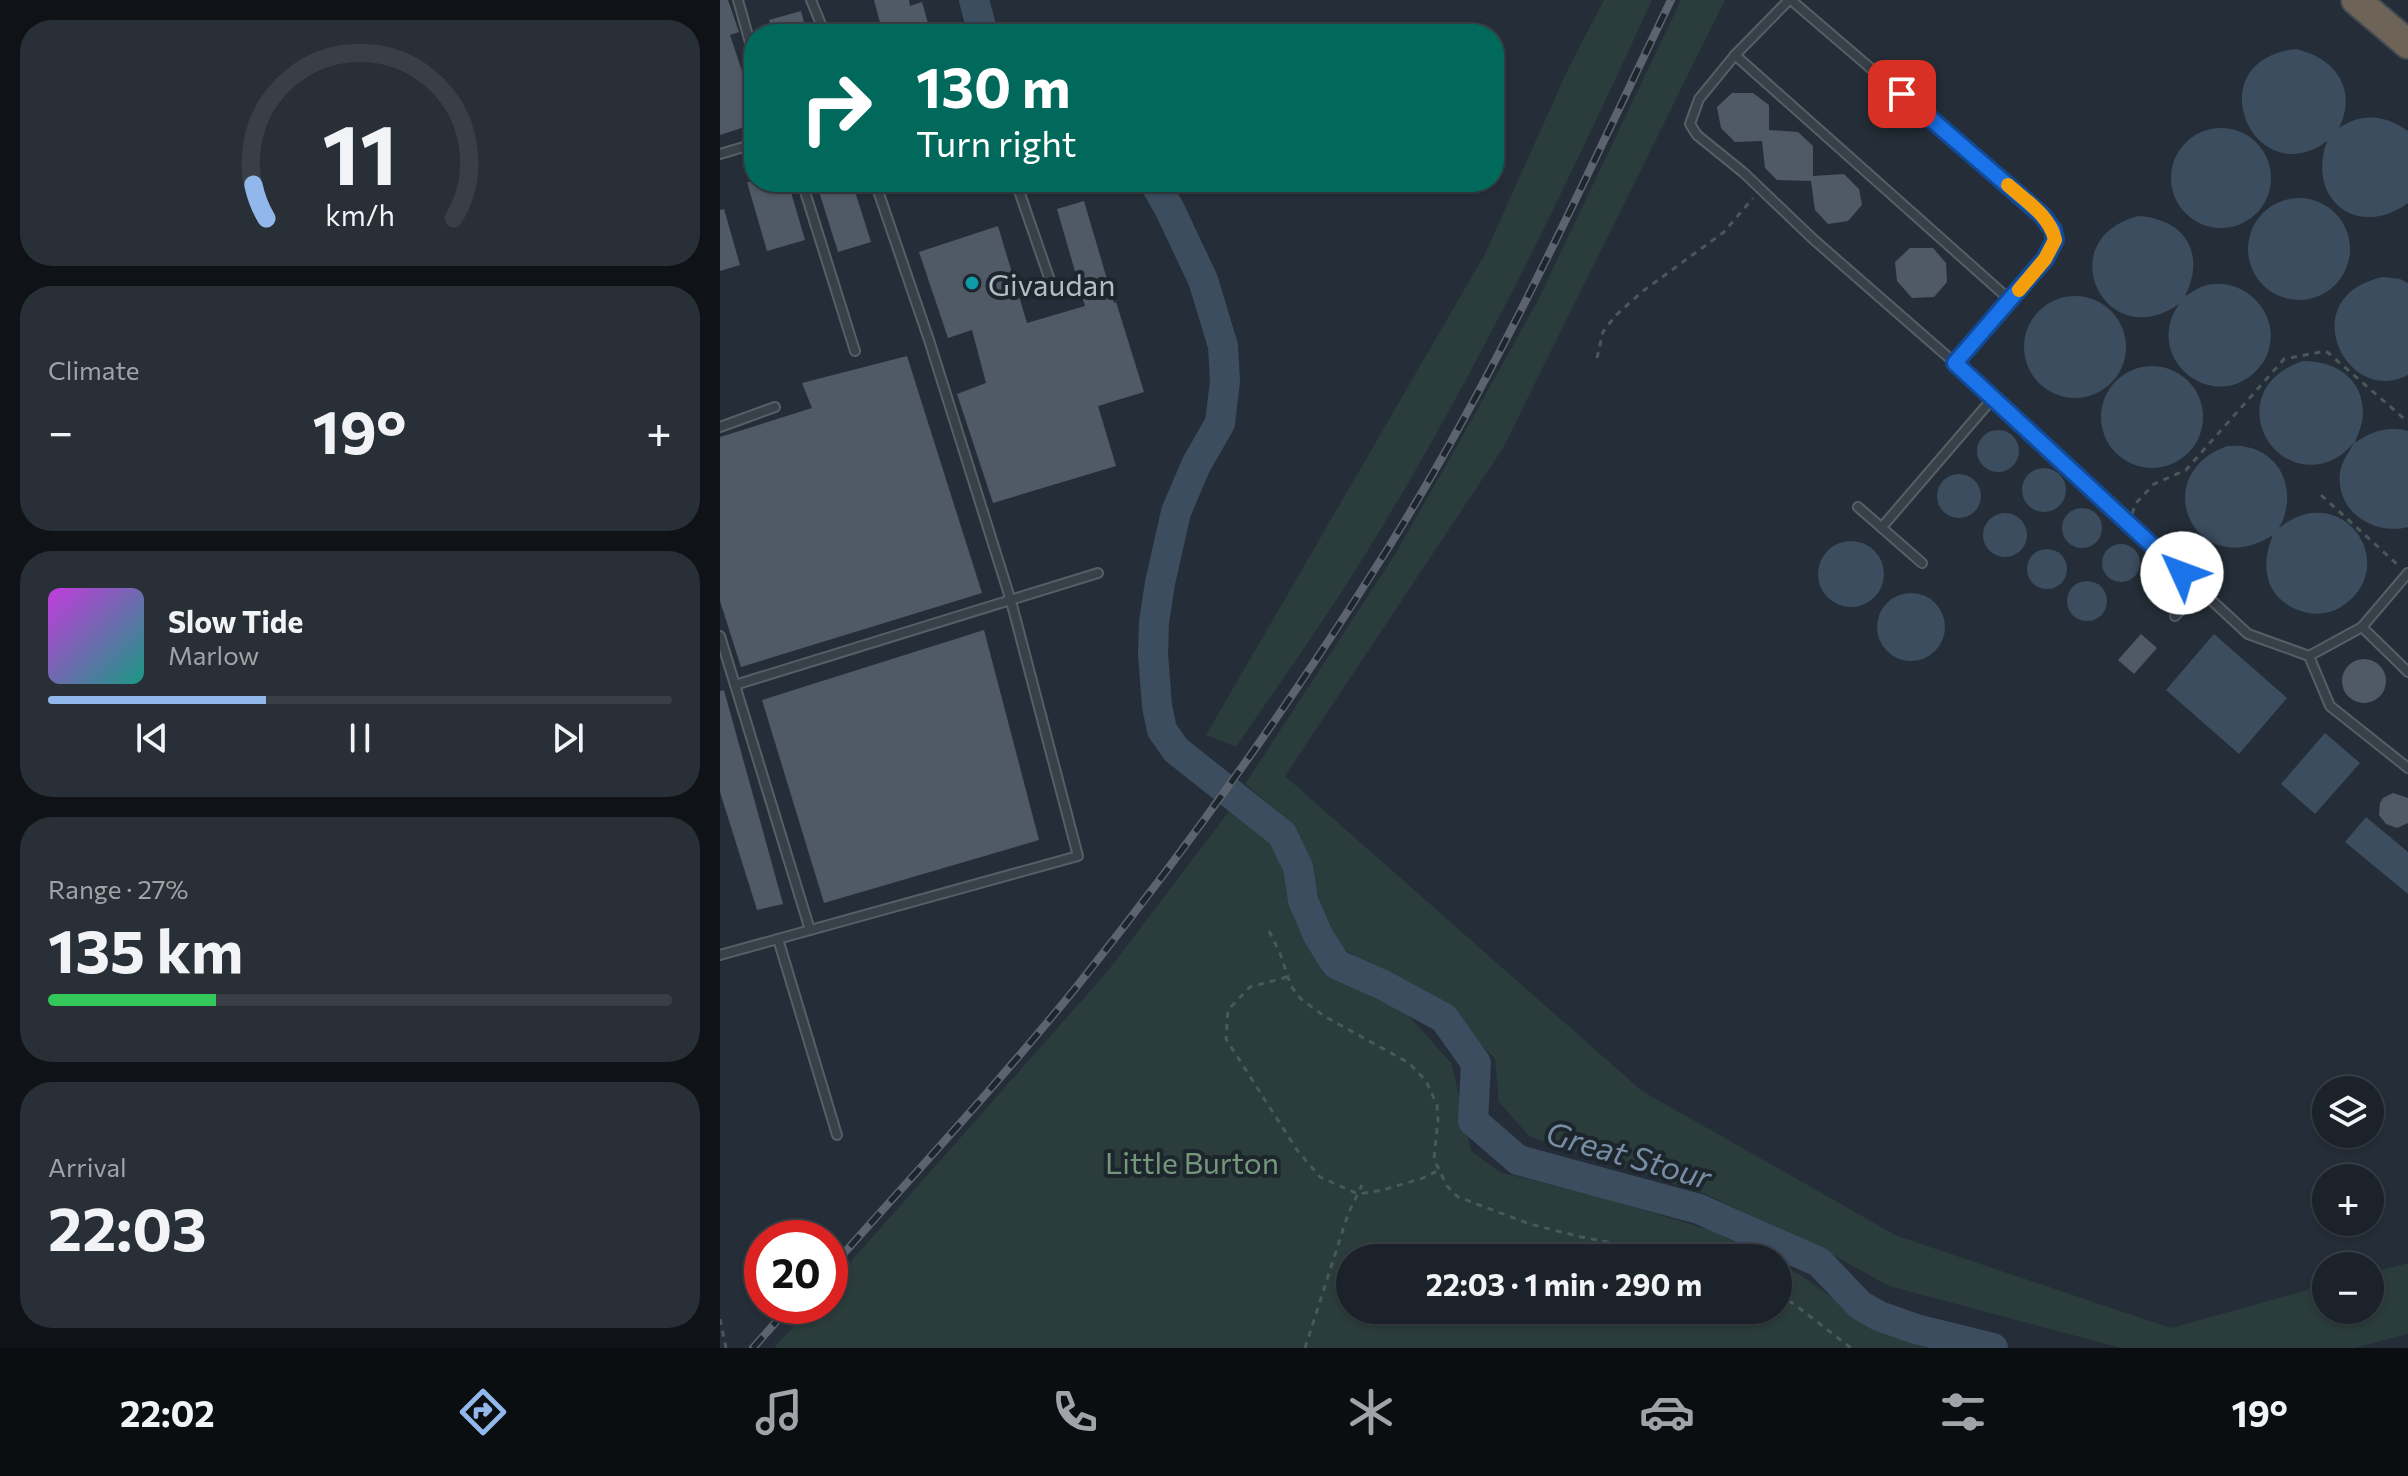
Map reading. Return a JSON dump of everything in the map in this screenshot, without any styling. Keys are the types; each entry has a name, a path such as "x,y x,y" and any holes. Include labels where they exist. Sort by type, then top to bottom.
{"highway":[{"path":"2356,0 2408,44"}],"lane":[{"path":"738,0 745,24"},
{"path":"811,0 821,24"},
{"path":"1955,363 2045,259 2055,240 2053,230 2042,215 1790,0 1735,55 1699,99 1690,124 1697,135 1955,363 2248,634 2309,656 2330,706 2408,768"},
{"path":"1735,55 2010,300"},
{"path":"720,154 744,147"},
{"path":"805,192 855,351"},
{"path":"720,955 1078,856 1011,601 929,340 878,192"},
{"path":"1019,192 1054,292"},
{"path":"1882,527 1993,398"},
{"path":"720,427 775,407"},
{"path":"1858,507 1922,563"},
{"path":"735,685 1098,573"},
{"path":"2309,656 2362,627 2408,573"},
{"path":"2175,616 2200,589"},
{"path":"2362,627 2408,672"},
{"path":"720,636 810,930"},
{"path":"778,939 837,1135"}],"path":[{"path":"1597,358 1603,332 1615,316 1654,282 1724,232 1761,189"},
{"path":"2129,523 2136,503 2154,484 2186,470 2284,359 2326,351 2408,422"},
{"path":"2321,495 2408,573"},
{"path":"1269,931 1287,977 1301,999 1324,1016 1409,1063 1426,1081 1437,1105 1434,1159 1447,1186 1458,1197 1530,1224 1617,1244"},
{"path":"1287,977 1250,987 1228,1010 1226,1039 1297,1150 1320,1177 1358,1194 1397,1186 1439,1170"},
{"path":"1305,1348 1348,1214 1362,1185"},
{"path":"1792,1303 1851,1348"},
{"path":"720,1319 726,1348"}],"green space":[{"path":"1604,0 1652,0 1554,208 1485,345 1355,571 1236,747 1206,735 1485,254 1569,67"},
{"path":"1681,0 1725,0 1503,448 1285,776 1642,1091 1897,1236 2171,1328 2312,1289 2312,1324 2384,1324 2384,1269 2408,1263 2408,1334 2354,1348 2121,1348 1889,1286 1824,1250 1705,1194 1530,1137 1499,1102 1495,1059 1447,1008 1338,946 1289,821 1245,784 1394,556 1537,302"},
{"name":"Little Burton","path":"1230,810 1270,839 1323,974 1401,1007 1452,1064 1471,1151 1500,1172 1614,1201 1713,1231 1739,1244 1336,1244 1336,1324 1792,1324 1792,1271 1865,1321 1957,1348 774,1348 796,1324 848,1324 848,1265 1107,972"}],"water":[{"path":"2296,49 2322,60 2339,77 2346,100 2339,128 2356,119 2374,118 2408,131 2408,203 2389,213 2371,217 2354,215 2340,208 2330,196 2324,180 2322,162 2327,141 2300,153 2277,151 2258,139 2246,120 2242,97 2248,76 2265,58"},
{"path":"2221,128 2249,136 2263,150 2271,178 2263,206 2249,220 2221,228 2193,220 2179,206 2171,178 2179,150 2193,136"},
{"path":"2299,198 2328,206 2342,220 2350,249 2342,278 2328,292 2299,300 2270,292 2256,278 2248,249 2256,220 2270,206"},
{"path":"2138,216 2169,224 2187,241 2193,266 2185,296 2212,284 2233,286 2251,296 2265,313 2270,328 2269,350 2262,364 2245,380 2226,386 2207,385 2190,376 2177,363 2170,345 2170,325 2179,304 2152,316 2129,316 2110,305 2097,288 2092,268 2096,247 2111,229"},
{"path":"2383,277 2408,283 2408,375 2385,381 2365,376 2349,364 2338,346 2335,325 2340,305 2355,288"},
{"path":"2075,296 2094,300 2111,311 2122,328 2126,347 2122,366 2111,383 2094,394 2075,398 2056,394 2039,383 2028,366 2024,347 2028,328 2039,311 2056,300"},
{"path":"2303,361 2336,368 2358,390 2363,417 2355,443 2380,431 2408,431 2408,527 2382,528 2359,518 2350,509 2340,486 2340,472 2354,443 2330,461 2308,465 2289,459 2273,447 2263,430 2259,411 2264,392 2278,374"},
{"path":"2152,366 2171,370 2188,381 2199,398 2203,417 2199,436 2188,453 2171,464 2152,468 2133,464 2116,453 2105,436 2101,417 2105,398 2116,381 2133,370"},
{"path":"1998,430 2013,436 2019,451 2013,466 1998,472 1983,466 1977,451 1983,436"},
{"path":"2227,446 2259,451 2278,468 2287,491 2287,503 2279,528 2302,515 2323,513 2342,519 2356,532 2365,549 2367,568 2361,587 2345,604 2320,614 2291,607 2281,600 2269,582 2267,559 2273,535 2246,546 2222,546 2203,536 2190,520 2185,500 2189,479 2202,460"},
{"path":"2044,468 2060,474 2066,490 2060,506 2044,512 2028,506 2022,490 2028,474"},
{"path":"1959,474 1974,481 1981,496 1974,511 1959,518 1944,511 1937,496 1944,481"},
{"path":"2082,508 2096,514 2102,528 2096,542 2082,548 2068,542 2062,528 2068,514"},
{"path":"2005,513 2020,520 2027,535 2020,550 2005,557 1990,550 1983,535 1990,520"},
{"path":"1845,541 1857,541 1869,546 1879,556 1884,574 1882,587 1869,602 1857,607 1845,607 1833,602 1823,592 1818,580 1818,568 1823,556 1833,546"},
{"path":"2121,544 2135,549 2140,563 2135,577 2121,582 2107,577 2102,563 2107,549"},
{"path":"2047,549 2061,555 2067,569 2061,583 2047,589 2033,583 2027,569 2033,555"},
{"path":"2087,581 2101,587 2107,601 2101,615 2087,621 2073,615 2067,601 2073,587"},
{"path":"1911,593 1935,603 1945,627 1935,651 1911,661 1887,651 1877,627 1887,603"},
{"path":"2214,634 2287,698 2239,754 2166,690"},
{"path":"2325,733 2360,763 2315,814 2281,784"},
{"path":"2366,817 2408,852 2408,894 2345,842"}],"building":[{"path":"720,0 728,0 739,32 730,35 744,74 744,127 720,135"},
{"path":"874,0 909,0 910,6 922,2 928,24 880,24"},
{"path":"801,11 804,24 770,24 769,20"},
{"path":"1732,93 1753,93 1769,105 1769,130 1798,132 1813,146 1813,176 1844,174 1859,189 1862,205 1848,221 1828,224 1815,210 1811,181 1777,180 1765,168 1762,141 1735,142 1721,128 1717,107"},
{"path":"750,192 791,192 805,240 767,251"},
{"path":"819,192 855,192 871,242 838,252"},
{"path":"1084,201 1144,392 1098,406 1116,466 993,503 957,394 986,383 972,330 948,338 919,252 998,226 1027,323 1085,306 1057,209"},
{"path":"724,209 740,265 720,271 720,210"},
{"path":"1910,248 1933,248 1946,263 1947,282 1934,297 1912,298 1897,281 1895,262"},
{"path":"907,356 982,593 741,667 720,601 720,437 812,408 802,383"},
{"path":"984,630 1039,840 824,903 762,700"},
{"path":"2141,634 2157,648 2134,674 2118,660"},
{"path":"2364,659 2380,665 2386,681 2380,697 2364,703 2348,697 2342,681 2348,665"},
{"path":"724,690 783,904 757,910 720,792 720,691"},
{"path":"2393,793 2408,798 2408,823 2397,828 2386,824 2379,815 2383,798"}],"waterway":[{"name":"Great Stour","path":"974,0 980,24"},
{"name":"Great Stour","path":"1160,192 1203,280 1223,346 1225,381 1220,423 1196,465 1176,512 1154,622 1157,706 1162,730 1176,750 1282,834 1298,867 1303,900 1318,935 1336,964 1444,1018 1476,1063 1473,1121 1518,1160 1699,1209 1819,1262 1860,1305 1879,1316 1916,1329 1993,1348"}],"railway":[{"path":"848,1249 1078,985 1199,827 1313,664 1385,553 1464,419 1536,281 1671,0"},
{"path":"753,1348 774,1324"}],"slow traffic":[{"path":"2008,185 2042,215 2053,230 2055,240 2045,259 2019,290"}],"place":[{"name":"Givaudan","path":"972,283"}],"route":[{"path":"1902,94 2042,215 2053,230 2055,240 2045,259 1955,363 2182,573"}]}
